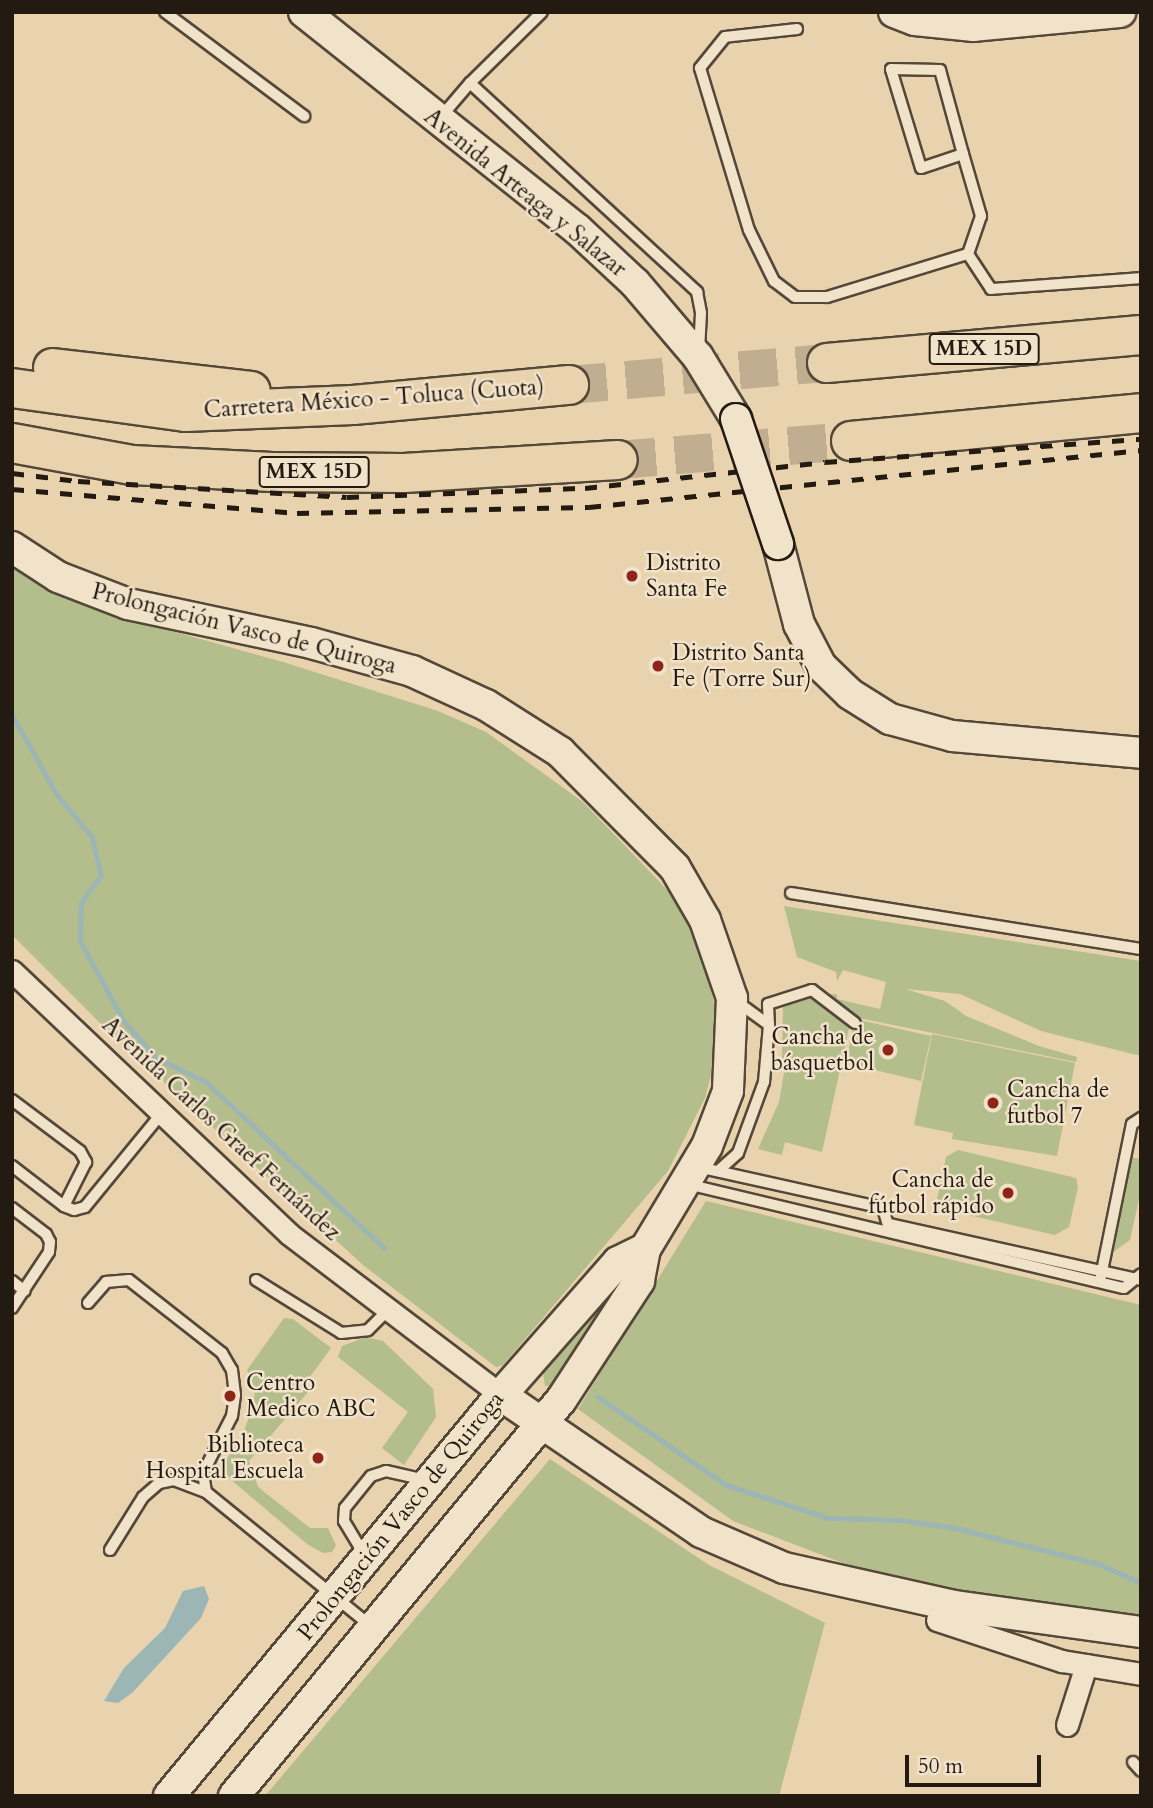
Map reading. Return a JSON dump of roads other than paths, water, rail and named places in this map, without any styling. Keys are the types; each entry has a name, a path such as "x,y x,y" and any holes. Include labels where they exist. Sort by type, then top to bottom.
{"highway":[{"name":"MEX 15D","path":"827,363 1141,335"},
{"path":"12,361 353,405"},
{"name":"Carretera México - Toluca (Cuota)","path":"12,388 185,412 353,405 569,385"},
{"path":"851,441 1141,413"},
{"name":"MEX 15D","path":"12,443 132,465 272,472 404,473 618,460"}],"street":[{"name":"Avenida Arteaga y Salazar","path":"304,12 577,229 635,283 698,357 736,419 778,544 799,624 821,666 850,694 890,719 952,736 1141,753"},
{"path":"894,12 915,20 974,26 1120,12"},
{"name":"Prolongación Vasco de Quiroga","path":"12,547 93,594 412,671 486,705 560,752 675,868 705,920 732,998 728,1091 699,1174 645,1249 639,1281 578,1379 234,1796"},
{"name":"Avenida Carlos Graef Fernández","path":"12,971 289,1234 501,1395"},
{"name":"Prolongación Vasco de Quiroga","path":"169,1796 433,1481 501,1395 618,1262 645,1249"},
{"path":"501,1395 701,1532 784,1568 954,1606 1141,1632"},
{"path":"937,1620 1018,1648 1086,1665 1141,1674"},
{"path":"1067,1725 1086,1665"}],"lane":[{"path":"165,12 304,116"},
{"path":"438,121 470,83 542,12"},
{"path":"797,29 725,37 700,68 749,230 774,281 794,297 827,297 968,254"},
{"path":"963,154 921,168 891,69 940,70 981,216 968,254"},
{"path":"470,83 697,292 701,313 698,357"},
{"path":"968,254 991,289 1141,278"},
{"path":"791,893 1141,949"},
{"path":"699,1174 738,1153 752,1126 764,1082 768,1004 812,990 855,1023"},
{"path":"732,998 769,1025"},
{"path":"12,1100 80,1151 86,1163 64,1206"},
{"path":"12,1166 64,1206 74,1210 94,1201 162,1113"},
{"path":"1101,1277 1132,1124 1141,1118"},
{"path":"699,1174 889,1230 1101,1277 1140,1278"},
{"path":"699,1174 883,1208 889,1230"},
{"path":"12,1208 46,1234 50,1242 49,1252 12,1308"},
{"path":"1101,1277 1124,1288 1141,1291"},
{"path":"1124,1288 1140,1278"},
{"path":"88,1303 106,1282 129,1280 222,1353 232,1370 235,1395 232,1416 203,1473 206,1492"},
{"path":"256,1280 341,1333 368,1330 388,1310"},
{"path":"12,1281 24,1291"},
{"path":"367,1558 344,1521 345,1508 371,1476 386,1471 433,1481"},
{"path":"110,1550 143,1497 159,1483 174,1480 206,1492 373,1628"}],"water":[{"path":"204,1586 209,1599 201,1618 133,1692 118,1703 104,1701 124,1668 165,1628 183,1591"}],"waterway":[{"path":"12,715 55,792 92,837 101,875 81,903 80,941 123,1020 155,1057 206,1082 384,1248"},
{"path":"598,1397 726,1485 829,1518 901,1520 955,1528 1099,1564 1141,1583"}],"tunnel":[{"path":"569,385 827,363"},
{"path":"618,460 851,441"}],"railway":[{"path":"12,473 78,481 347,497 585,488 825,462 1141,439"},
{"path":"12,489 297,513 589,507 1141,450"}],"place":[{"name":"Distrito Santa Fe","path":"632,576"},
{"name":"Distrito Santa Fe (Torre Sur)","path":"658,666"},
{"name":"Cancha de básquetbol","path":"888,1050"},
{"name":"Cancha de futbol 7","path":"993,1103"},
{"name":"Cancha de fútbol rápido","path":"1008,1193"},
{"name":"Centro Medico ABC","path":"230,1396"},
{"name":"Biblioteca Hospital Escuela","path":"318,1458"}]}
